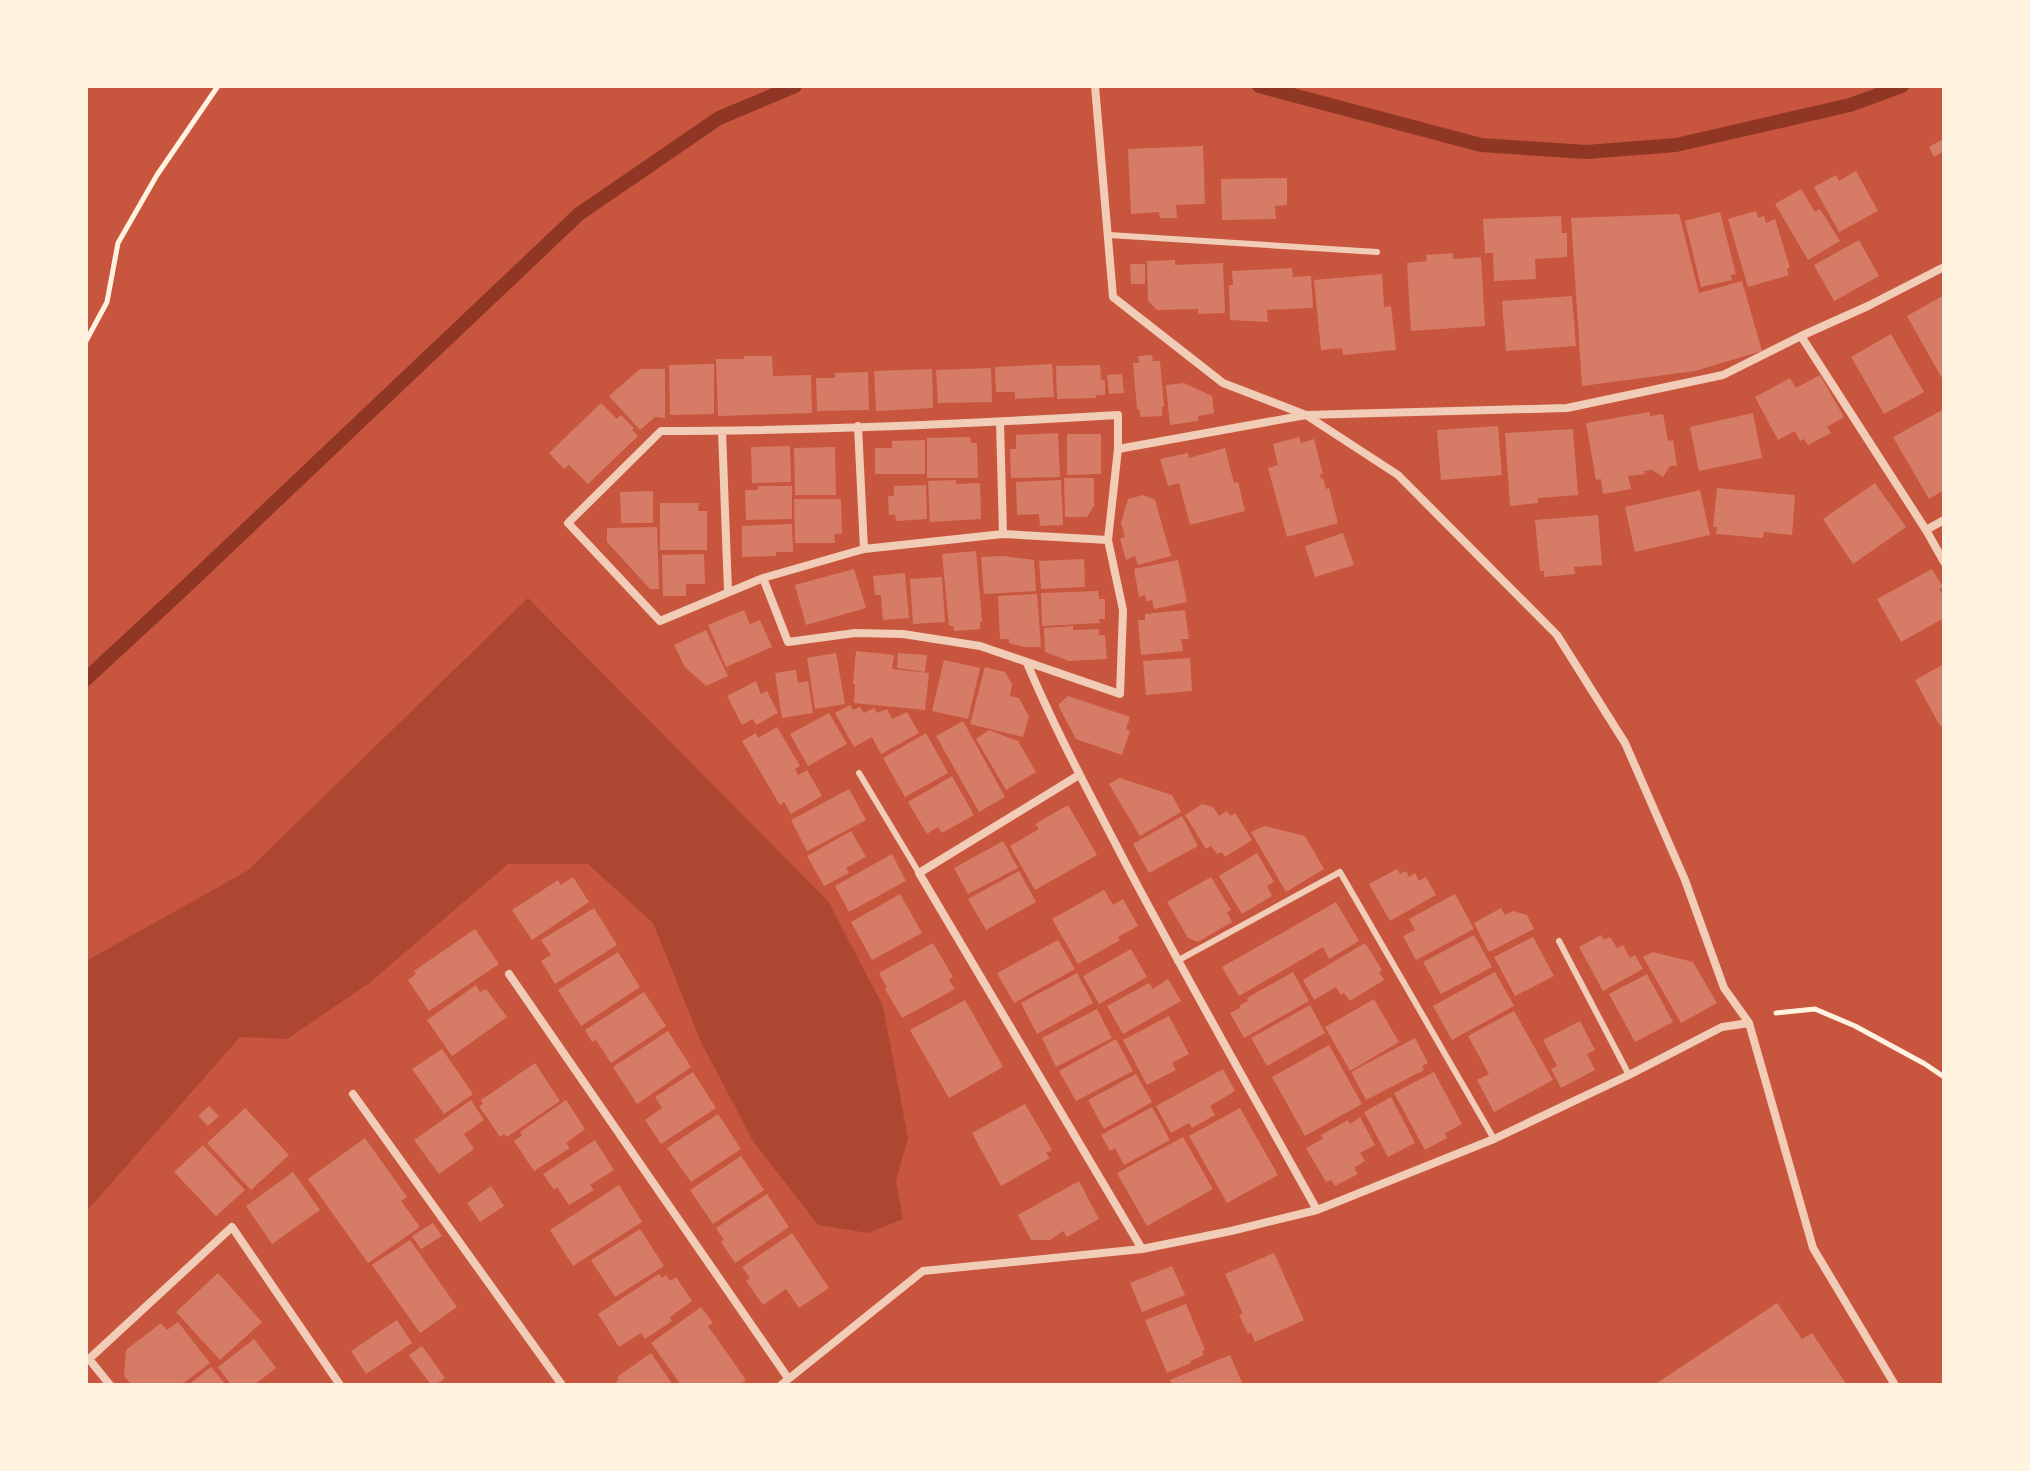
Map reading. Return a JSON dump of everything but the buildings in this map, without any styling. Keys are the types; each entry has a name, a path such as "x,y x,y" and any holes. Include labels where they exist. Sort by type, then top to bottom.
{"street":[{"path":"1095,86 1113,297 1223,383 1306,415 1398,475 1557,635 1625,743 1685,880 1724,988 1749,1023 1813,1248 1895,1385"},
{"path":"1118,449 1306,415 1567,408 1723,375 1944,267"},
{"path":"1801,336 1944,562"},
{"path":"763,578 788,642 855,633 903,634 980,646 1120,694 1123,610 1108,540 1118,449 1118,415 1000,422 661,431 568,523 660,621 763,578 864,549 1003,534 1108,540"},
{"path":"1000,422 1003,534"},
{"path":"858,426 864,549"},
{"path":"722,431 728,591"},
{"path":"1926,530 1944,520"},
{"path":"1027,663 1079,775 1177,961 1317,1210"},
{"path":"1079,775 919,873 1142,1249"},
{"path":"509,974 788,1378"},
{"path":"781,1385 923,1271 1142,1249 1317,1210 1494,1139 1722,1027 1749,1023"},
{"path":"353,1094 562,1385"},
{"path":"110,1385 89,1359 232,1227 340,1385"}],"lane":[{"path":"1109,235 1377,252"},
{"path":"859,773 919,873"},
{"path":"1177,961 1340,872 1494,1139"},
{"path":"1559,941 1629,1075"}],"path":[{"path":"86,341 107,302 118,243 157,175 218,86"},
{"path":"1749,1023 1780,1011 1815,1009 1855,1026 1944,1077"}],"shaded area":[{"path":"528,598 828,901 883,1006 908,1138 896,1181 903,1219 868,1233 818,1225 753,1141 701,1042 653,923 588,864 508,864 368,984 287,1039 240,1037 86,1212 86,961 247,871"}],"waterway":[{"path":"86,679 579,214 719,118 795,86"},
{"path":"1259,86 1481,145 1586,152 1676,145 1850,105 1902,86"}]}
